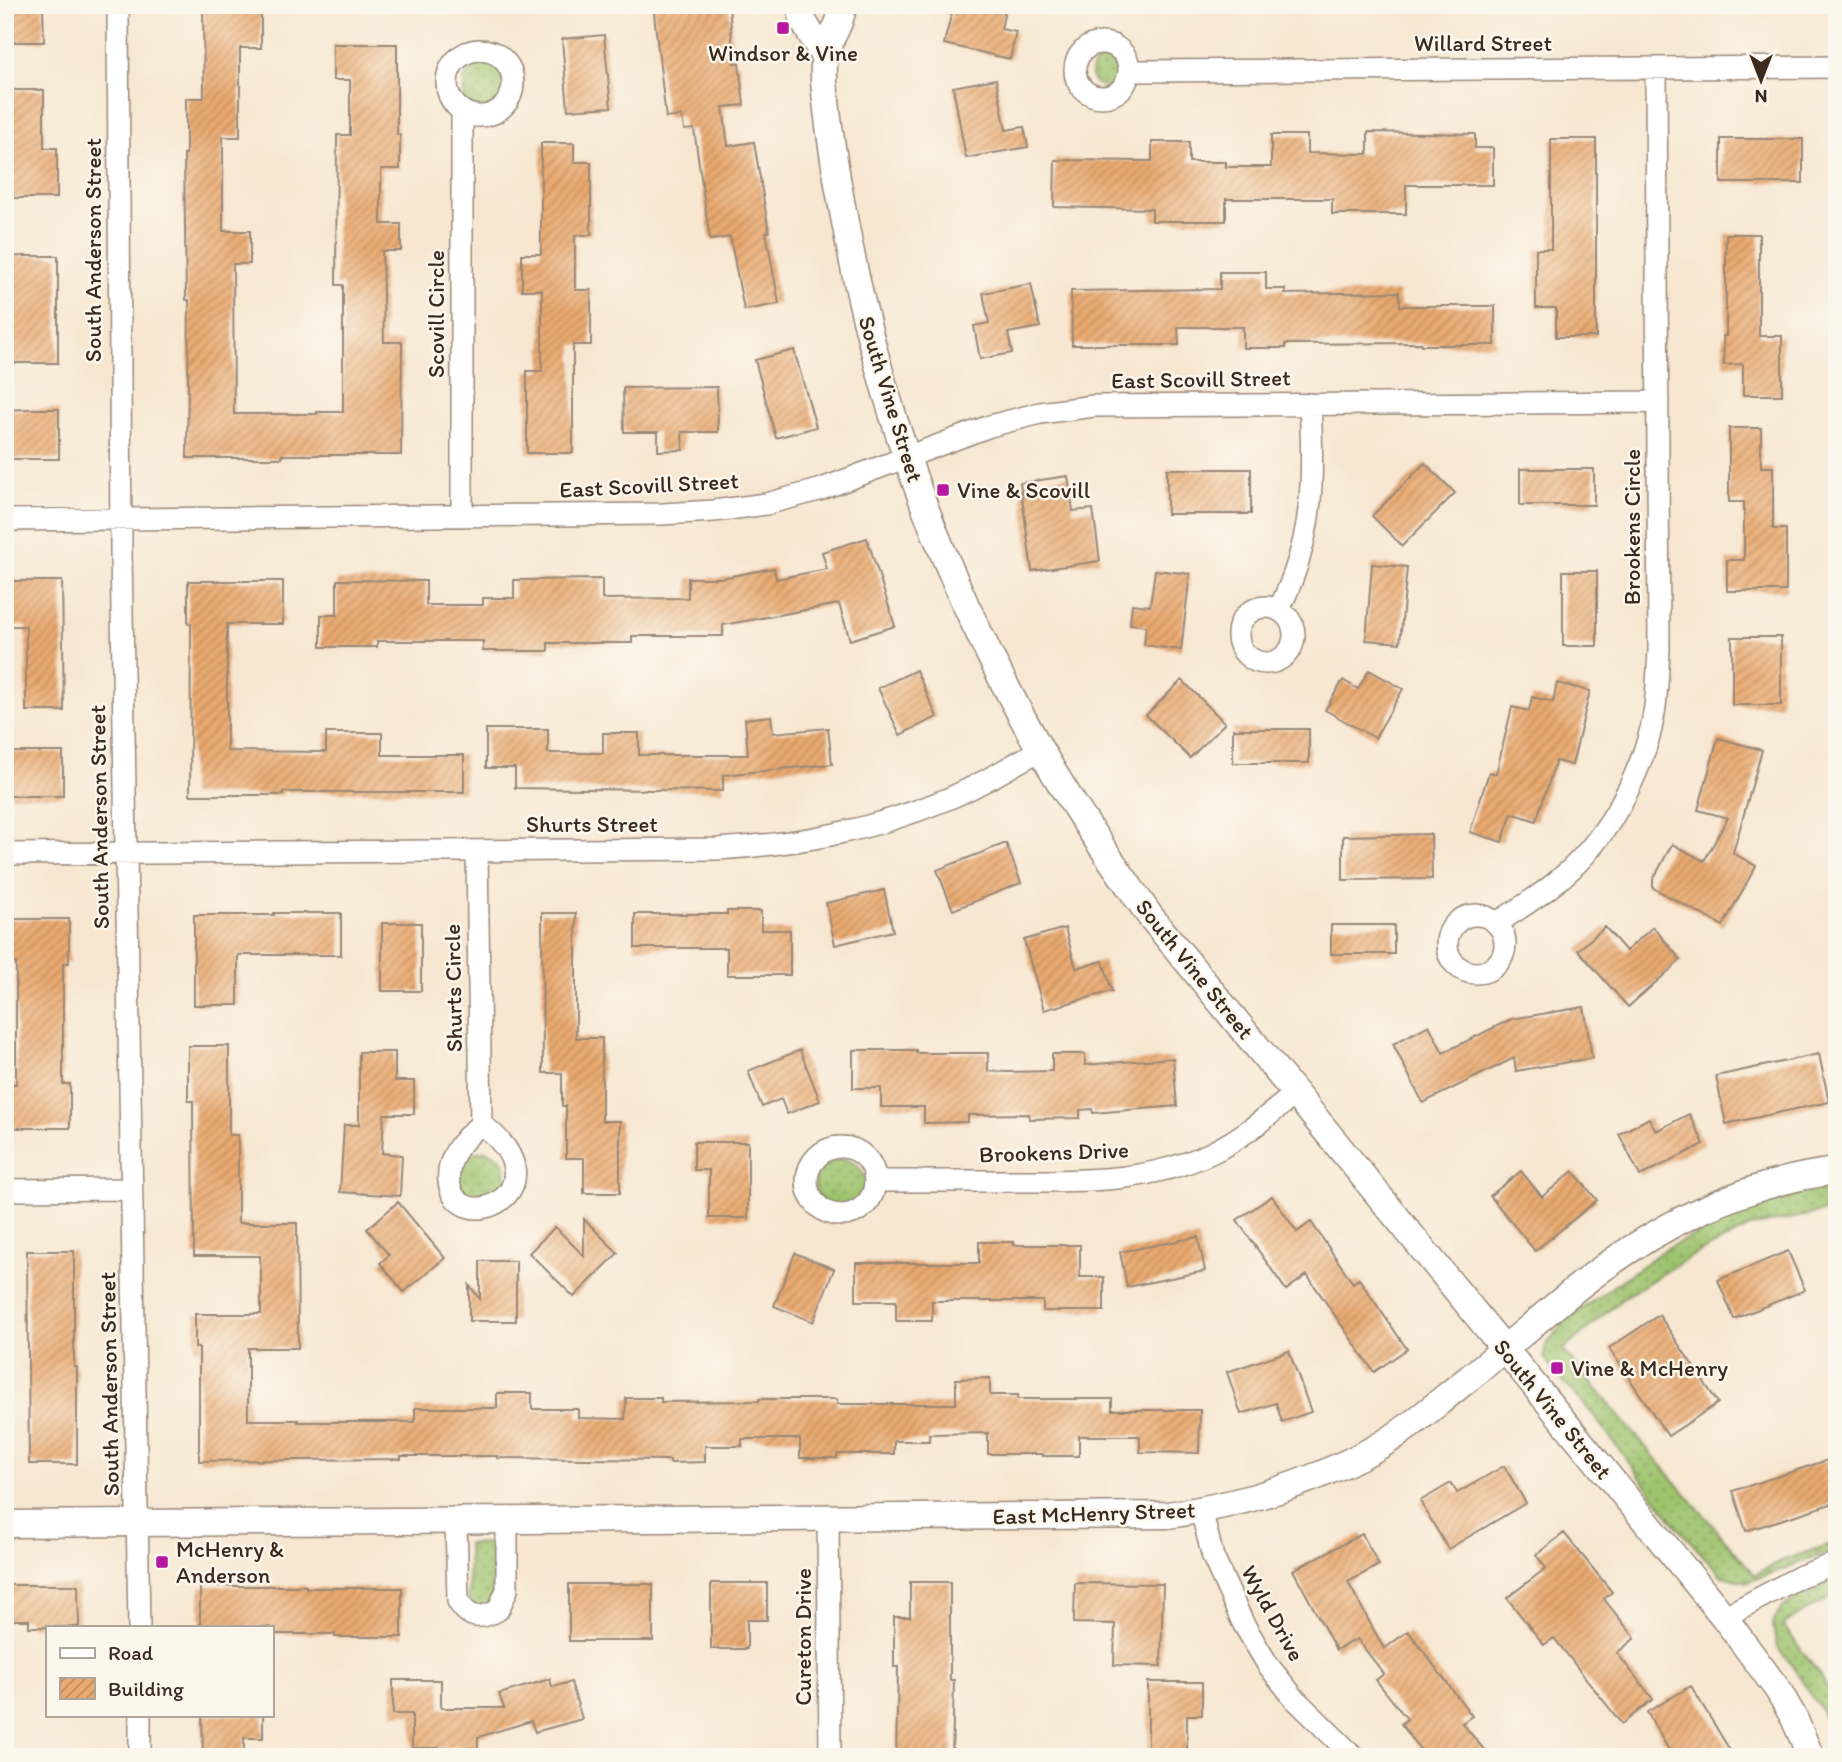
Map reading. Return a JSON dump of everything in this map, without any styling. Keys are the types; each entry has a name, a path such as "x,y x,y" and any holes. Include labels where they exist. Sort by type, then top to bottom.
{"street":[{"name":"South Anderson Street","path":"118,5 121,519 139,1626"},
{"name":"South Vine Street","path":"802,5 802,19 824,56"},
{"name":"South Vine Street","path":"843,5 842,14 824,56 824,80 854,273 876,363 905,458 949,569 994,665 1040,750 1097,841 1150,916 1724,1617 1778,1690 1811,1757"},
{"name":"Willard Street","path":"1130,71 1837,67"},
{"name":"Brookens Circle","path":"1497,923 1555,884 1605,831 1633,779 1647,744 1656,700 1660,650 1656,69"},
{"name":"Scovill Circle","path":"462,111 462,516"},
{"name":"East Scovill Street","path":"5,520 714,512 766,504 819,491 990,426 1040,413 1094,406 1658,402"},
{"path":"1279,610 1292,584 1305,543 1311,508 1310,404"},
{"name":"Shurts Street","path":"5,854 718,849 767,846 827,837 886,822 946,800 1040,750"},
{"name":"Shurts Circle","path":"477,851 481,1124"},
{"name":"Brookens Drive","path":"876,1181 1086,1181 1128,1178 1172,1168 1214,1152 1256,1126 1296,1093"},
{"name":"East McHenry Street","path":"5,1524 1168,1515 1201,1510 1287,1487 1332,1470 1376,1448 1417,1420 1580,1285 1638,1244 1686,1217 1753,1190 1787,1180 1837,1171"},
{"path":"5,1191 131,1189"},
{"name":"Wyld Drive","path":"1201,1510 1213,1557 1243,1623 1268,1665 1295,1699 1354,1757"},
{"name":"Cureton Drive","path":"828,1518 830,1757"},
{"path":"456,1521 458,1601 465,1611 475,1616 488,1616 498,1611 506,1590 507,1520"},
{"path":"1724,1617 1801,1576 1837,1563"},
{"path":"140,1716 140,1757"}],"green space":[{"path":"1104,60 1113,64 1117,73 1113,82 1104,86 1095,82 1091,73 1095,64"},
{"path":"482,63 492,65 503,74 506,86 503,98 494,107 466,109 464,81 469,71"},
{"path":"487,1151 499,1157 505,1165 505,1188 478,1201 460,1187 459,1172 470,1155"},
{"path":"840,1159 858,1166 865,1184 858,1202 840,1209 822,1202 815,1184 822,1166"},
{"path":"1837,1186 1837,1209 1750,1227 1690,1257 1623,1298 1563,1350 1755,1575 1781,1561 1837,1542 1837,1549 1748,1582 1722,1576 1680,1530 1590,1411 1552,1369 1544,1357 1546,1345 1565,1321 1665,1249 1750,1209 1819,1187"},
{"path":"491,1543 493,1606 469,1606 468,1544"},
{"path":"1837,1580 1837,1595 1783,1625 1822,1678 1837,1709 1837,1751 1820,1708 1777,1647 1773,1626 1783,1607"}],"building":[{"path":"5,5 43,5 44,42 10,42 10,25 5,25"},
{"path":"203,5 261,5 261,48 240,48 240,137 223,137 223,231 250,231 250,264 233,264 234,414 343,412 343,285 336,285 337,135 350,135 350,80 333,80 333,44 397,44 397,135 400,135 400,169 381,169 381,224 401,224 401,251 382,251 384,342 402,342 401,455 187,458 189,300 186,300 184,154 186,98 204,98"},
{"path":"653,5 729,5 734,63 739,63 744,105 723,107 728,146 754,142 779,304 744,310 730,237 710,240 694,129 684,130 682,116 666,118"},
{"path":"966,5 1006,5 1001,29 1016,32 1010,59 944,44 953,7 965,10"},
{"path":"604,35 611,107 568,110 562,39"},
{"path":"996,79 1006,130 1024,127 1028,147 966,158 953,87"},
{"path":"12,90 44,90 44,148 57,148 57,198 5,198 5,108 12,108"},
{"path":"1368,132 1475,134 1475,148 1493,148 1493,185 1406,185 1406,214 1332,214 1332,199 1226,199 1226,221 1152,221 1152,209 1054,207 1055,160 1152,161 1152,142 1189,142 1189,162 1226,162 1226,167 1271,167 1271,135 1307,135 1307,153 1368,154"},
{"path":"1551,139 1596,139 1596,337 1556,337 1556,308 1536,308 1536,249 1551,249"},
{"path":"1721,139 1803,139 1803,183 1721,183"},
{"path":"541,143 574,143 574,162 591,162 591,235 575,235 575,290 591,290 591,345 573,345 573,453 527,453 527,371 542,371 542,290 522,290 522,254 541,254"},
{"path":"1726,234 1759,234 1759,336 1782,336 1782,395 1743,395 1743,364 1724,365"},
{"path":"58,256 58,363 5,363 5,257"},
{"path":"1220,272 1266,272 1266,289 1285,289 1285,294 1399,292 1400,306 1495,306 1495,345 1285,344 1285,348 1243,348 1243,327 1178,327 1179,345 1072,345 1071,291 1220,289"},
{"path":"1031,284 1040,327 1008,333 1012,353 980,359 974,326 989,323 983,293"},
{"path":"794,350 816,427 776,438 755,360"},
{"path":"717,387 718,432 682,432 683,450 658,451 658,432 624,432 623,388"},
{"path":"59,409 59,459 5,459 5,410"},
{"path":"1729,428 1761,428 1761,467 1773,467 1773,529 1786,529 1786,591 1727,591 1727,560 1744,560 1744,502 1729,502"},
{"path":"1425,463 1455,493 1402,546 1372,516"},
{"path":"1167,469 1251,469 1251,514 1167,514"},
{"path":"1520,469 1594,469 1594,505 1520,505"},
{"path":"1068,476 1073,511 1093,509 1100,561 1032,571 1020,483"},
{"path":"867,538 895,626 850,640 839,604 723,625 723,636 632,636 632,643 548,643 548,651 483,651 483,641 377,641 377,647 321,647 321,615 337,615 337,580 426,581 426,605 483,605 483,598 514,598 514,580 602,579 602,599 688,598 688,578 721,578 774,568 776,579 827,569 822,552"},
{"path":"1372,564 1407,567 1400,643 1366,640"},
{"path":"1155,570 1190,574 1181,650 1144,645 1146,626 1130,624 1132,604 1150,606"},
{"path":"1563,571 1597,571 1597,646 1563,646"},
{"path":"5,581 62,581 64,711 26,711 26,626 5,626"},
{"path":"188,581 283,581 283,624 227,624 227,751 326,752 326,733 382,733 382,755 464,755 464,792 190,795 191,624 188,624"},
{"path":"1732,637 1781,637 1781,705 1732,705"},
{"path":"916,670 937,717 900,735 878,688"},
{"path":"1369,670 1403,689 1375,738 1325,710 1343,680 1358,689"},
{"path":"1182,680 1225,723 1190,758 1146,715"},
{"path":"1557,683 1590,691 1572,765 1556,761 1536,821 1512,813 1502,842 1470,832 1489,772 1496,774 1512,707 1529,711 1532,697 1553,702"},
{"path":"771,716 773,733 828,728 832,764 723,775 723,791 515,788 515,768 486,768 486,729 548,729 548,753 603,753 603,733 639,733 639,755 748,755 745,719"},
{"path":"1233,729 1309,729 1309,763 1233,763"},
{"path":"1718,738 1762,750 1733,853 1756,866 1723,926 1653,888 1653,880 1672,844 1704,861 1728,818 1698,810"},
{"path":"5,752 63,752 63,796 5,796"},
{"path":"1431,834 1432,879 1343,880 1343,836"},
{"path":"1006,843 1021,883 953,910 937,870"},
{"path":"884,890 893,931 835,945 826,903"},
{"path":"727,911 761,911 761,930 790,930 790,975 727,975 727,948 635,948 635,914 727,914"},
{"path":"341,913 341,955 238,955 238,1005 194,1005 194,915"},
{"path":"542,913 576,913 576,1038 602,1038 602,1121 620,1121 620,1193 584,1193 584,1158 566,1158 566,1106 562,1106 562,1073 543,1073"},
{"path":"5,919 69,919 69,963 63,963 63,1084 70,1084 70,1128 5,1128 5,1084 16,1084 16,963 5,963"},
{"path":"382,923 421,923 421,991 382,991"},
{"path":"1331,925 1394,925 1394,954 1331,954"},
{"path":"1605,927 1626,951 1653,927 1681,960 1628,1007 1578,950"},
{"path":"1065,928 1076,968 1103,961 1112,991 1044,1010 1024,940"},
{"path":"1584,1007 1592,1058 1516,1071 1514,1058 1423,1103 1393,1044 1429,1025 1443,1053 1511,1019"},
{"path":"188,1046 229,1046 229,1135 238,1135 238,1223 297,1223 298,1348 248,1348 248,1420 415,1422 415,1408 497,1408 497,1393 532,1393 532,1409 578,1409 578,1418 625,1419 626,1398 661,1398 661,1402 837,1399 837,1404 956,1404 956,1379 990,1378 990,1395 1018,1395 1018,1399 1112,1399 1112,1410 1200,1410 1199,1453 1140,1452 1140,1436 1079,1436 1079,1456 988,1454 988,1433 929,1434 929,1441 894,1441 894,1454 837,1454 837,1458 800,1458 800,1439 742,1439 742,1446 705,1446 705,1462 497,1456 199,1461 199,1348 195,1348 195,1314 261,1314 261,1273 260,1256 194,1256 193,1101 188,1101"},
{"path":"800,1050 820,1101 787,1114 781,1099 762,1107 748,1071"},
{"path":"853,1050 988,1053 988,1071 1007,1072 1052,1071 1052,1054 1085,1054 1085,1065 1173,1058 1177,1106 1093,1113 1092,1109 1080,1110 1080,1118 1029,1119 1029,1114 968,1115 968,1122 924,1123 924,1107 881,1107 881,1088 853,1088"},
{"path":"359,1052 395,1052 395,1081 414,1081 414,1114 384,1114 382,1153 402,1155 400,1196 340,1192 344,1125 359,1125"},
{"path":"1819,1054 1829,1102 1726,1124 1716,1076"},
{"path":"1689,1114 1704,1144 1640,1176 1619,1134 1649,1118 1656,1131"},
{"path":"694,1142 748,1142 748,1218 709,1218 709,1170 694,1170"},
{"path":"1521,1171 1542,1197 1573,1171 1597,1200 1535,1251 1490,1196"},
{"path":"1272,1196 1297,1232 1311,1222 1353,1283 1359,1279 1407,1349 1374,1372 1307,1275 1286,1290 1237,1220"},
{"path":"398,1202 445,1258 404,1292 380,1263 389,1255 367,1229"},
{"path":"584,1219 618,1253 574,1297 529,1253 555,1227 584,1256"},
{"path":"1198,1237 1205,1271 1127,1287 1120,1252"},
{"path":"979,1242 1080,1245 1080,1277 1104,1277 1104,1311 1043,1311 1043,1301 932,1301 932,1321 896,1321 896,1301 856,1301 856,1263 979,1263"},
{"path":"27,1251 74,1251 77,1464 29,1464"},
{"path":"1788,1251 1805,1290 1734,1319 1718,1280"},
{"path":"795,1253 834,1269 813,1322 774,1306"},
{"path":"480,1261 516,1261 516,1321 469,1321 469,1285 480,1299"},
{"path":"1659,1315 1718,1403 1668,1436 1609,1348"},
{"path":"1289,1351 1311,1412 1282,1422 1276,1403 1241,1414 1227,1372"},
{"path":"1837,1457 1837,1502 1746,1531 1733,1491"},
{"path":"1504,1466 1526,1503 1448,1549 1420,1501 1451,1483 1457,1493"},
{"path":"1564,1533 1612,1592 1604,1599 1635,1638 1617,1653 1653,1699 1622,1724 1554,1638 1544,1645 1507,1598 1546,1568 1536,1555"},
{"path":"1362,1534 1379,1565 1348,1582 1384,1649 1408,1631 1472,1716 1462,1723 1490,1757 1426,1757 1401,1724 1407,1719 1376,1680 1384,1674 1357,1639 1336,1650 1293,1570"},
{"path":"910,1582 950,1582 950,1680 954,1680 952,1757 896,1757 898,1667 894,1667 894,1617 910,1617"},
{"path":"711,1583 767,1583 767,1620 747,1620 747,1649 711,1649"},
{"path":"1075,1583 1163,1584 1161,1666 1114,1665 1115,1624 1074,1623"},
{"path":"569,1584 653,1584 653,1641 569,1641"},
{"path":"5,1585 78,1585 79,1626 29,1627 29,1620 5,1620"},
{"path":"200,1586 402,1588 402,1637 273,1634 273,1626 200,1626"},
{"path":"550,1679 552,1687 571,1682 582,1719 535,1732 531,1721 478,1737 478,1748 412,1748 412,1714 393,1714 393,1680 441,1680 441,1708 504,1708 499,1694"},
{"path":"1148,1682 1202,1682 1202,1715 1187,1715 1187,1751 1148,1751"},
{"path":"1691,1686 1734,1757 1673,1757 1647,1712"},
{"path":"202,1716 263,1716 263,1738 244,1738 244,1757 203,1757"}],"place":[{"name":"Windsor & Vine","path":"783,28"},
{"name":"Vine & Scovill","path":"943,490"},
{"name":"Vine & McHenry","path":"1557,1368"},
{"name":"McHenry & Anderson","path":"162,1562"}]}
